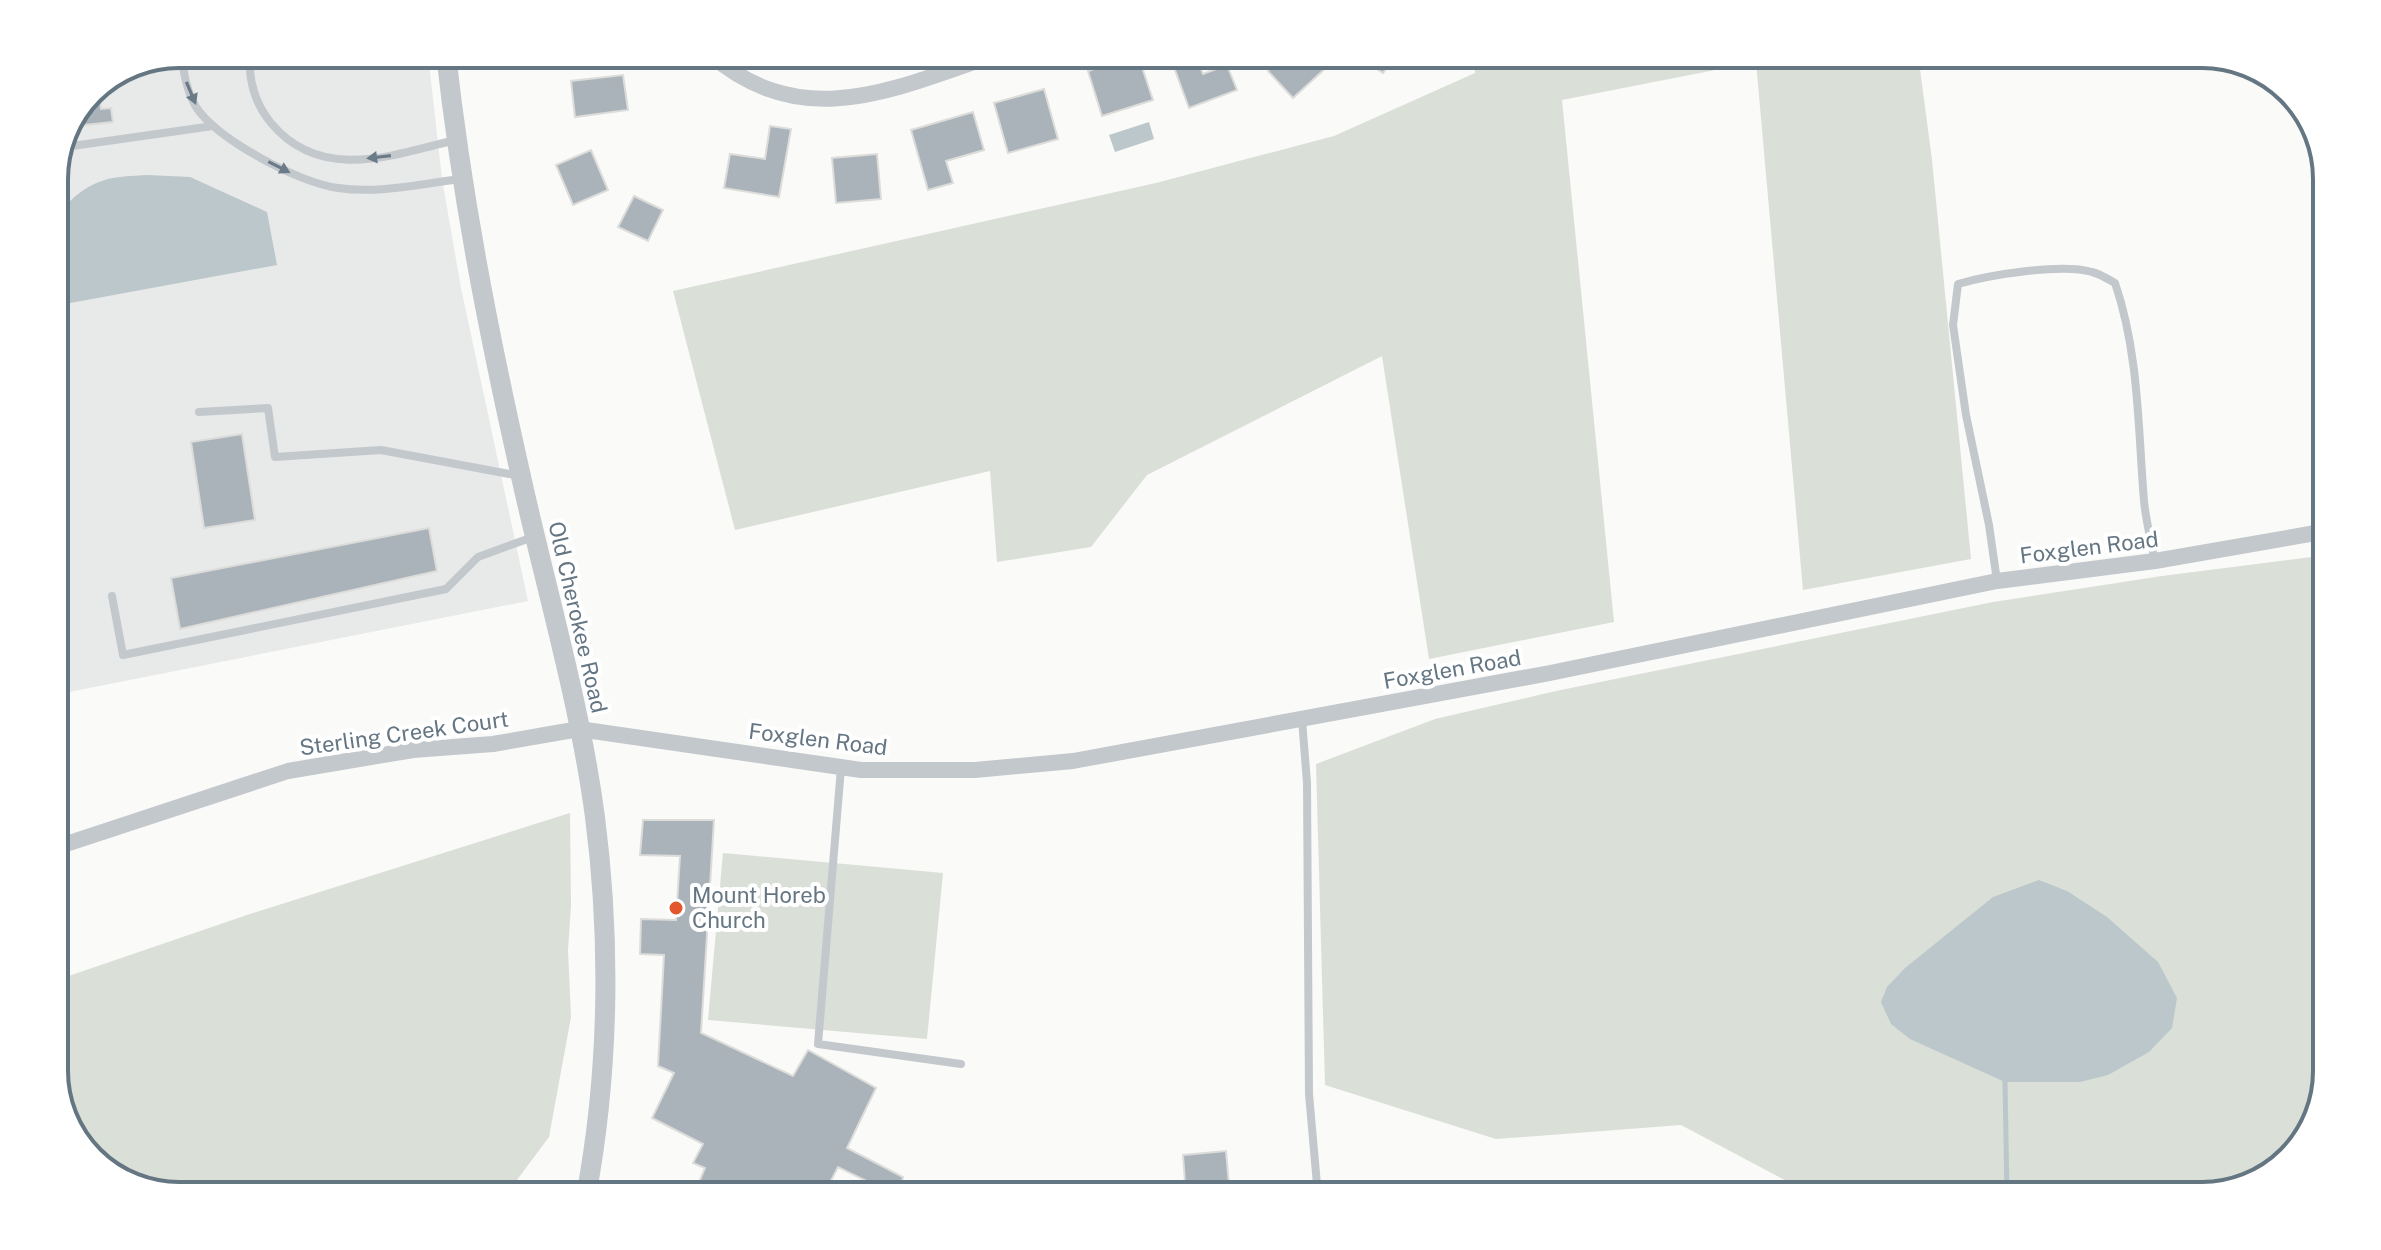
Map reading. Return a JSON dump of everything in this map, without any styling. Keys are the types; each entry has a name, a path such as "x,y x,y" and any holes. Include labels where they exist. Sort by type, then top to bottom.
{"street":[{"name":"Old Cherokee Road","path":"447,68 455,140 476,270 579,729 595,816 605,969 602,1074 588,1182"},
{"path":"727,68 766,91 834,100 898,88 956,68"},
{"name":"Foxglen Road","path":"579,729 861,770 1021,768 1550,673 1997,581 2155,561 2313,533"},
{"name":"Sterling Creek Court","path":"68,843 288,771 413,750 493,744 579,729"}],"lane":[{"path":"183,68 190,96 213,126 277,167 317,185 362,190 461,179"},
{"path":"249,68 256,101 264,114 292,145 309,154 358,160 391,156 455,140"},
{"path":"74,146 213,126"},
{"path":"1997,581 1989,525 1966,415 1953,325 1958,284 1990,274 2078,271 2091,272 2115,283 2124,309 2132,358 2144,502 2155,561"},
{"path":"199,412 268,408 275,457 381,450 520,476"},
{"path":"112,596 123,655 446,589 478,557 534,536"},
{"path":"1302,719 1307,783 1309,1094 1317,1182"},
{"path":"841,767 818,1044 961,1064"}],"shaded area":[{"path":"430,68 442,179 461,288 528,601 68,692 68,172 79,130 106,96 124,83 165,69"},
{"path":"1474,68 1725,68 1562,100 1614,622 1429,659 1382,356 1147,475 1091,547 997,562 990,471 735,530 673,291 1156,183 1334,136 1475,73"},
{"path":"1757,68 1920,68 1932,160 1971,559 1803,590"},
{"path":"1149,122 1154,139 1115,152 1109,135"},
{"path":"147,175 190,177 267,212 277,265 68,303 68,203 95,184 113,178"},
{"path":"2313,557 2312,1085 2302,1120 2285,1144 2263,1163 2244,1174 2202,1182 1789,1182 1681,1125 1496,1139 1325,1085 1316,764 1435,719 1556,691 1993,602"},
{"path":"570,813 568,950 571,1017 549,1137 515,1182 165,1181 130,1171 96,1144 79,1120 70,1092 68,976 250,914"},
{"path":"723,853 943,873 927,1039 708,1020"},
{"path":"2039,880 2067,891 2107,917 2158,962 2177,998 2172,1028 2149,1052 2108,1075 2080,1082 2005,1082 1910,1039 1891,1024 1881,1002 1887,987 1905,968 1993,897"}],"building":[{"path":"1097,68 1142,68 1153,100 1102,116 1088,71"},
{"path":"1174,68 1201,68 1203,74 1228,68 1237,90 1189,108"},
{"path":"1271,68 1326,68 1293,98 1268,71"},
{"path":"623,75 628,110 575,117 571,81"},
{"path":"1044,89 1058,139 1008,153 994,103"},
{"path":"100,102 101,109 111,108 113,122 82,125"},
{"path":"973,112 984,150 946,161 953,183 928,190 911,130"},
{"path":"770,126 791,129 779,197 724,188 730,154 765,159"},
{"path":"591,150 608,190 573,205 556,165"},
{"path":"877,154 881,199 836,203 832,158"},
{"path":"634,196 663,210 648,241 618,227"},
{"path":"242,434 255,520 204,528 191,442"},
{"path":"429,528 437,571 180,629 171,578"},
{"path":"643,820 714,820 701,1033 793,1076 808,1050 876,1088 847,1148 903,1177 902,1182 869,1182 838,1167 830,1182 699,1182 705,1168 693,1163 703,1144 652,1118 674,1073 658,1066 664,955 640,954 641,919 676,920 680,856 640,855"},
{"path":"1226,1151 1229,1182 1185,1182 1183,1155"}],"waterway":[{"path":"2005,1082 2007,1182"}],"place":[{"name":"Mount Horeb Church","path":"676,908"}]}
